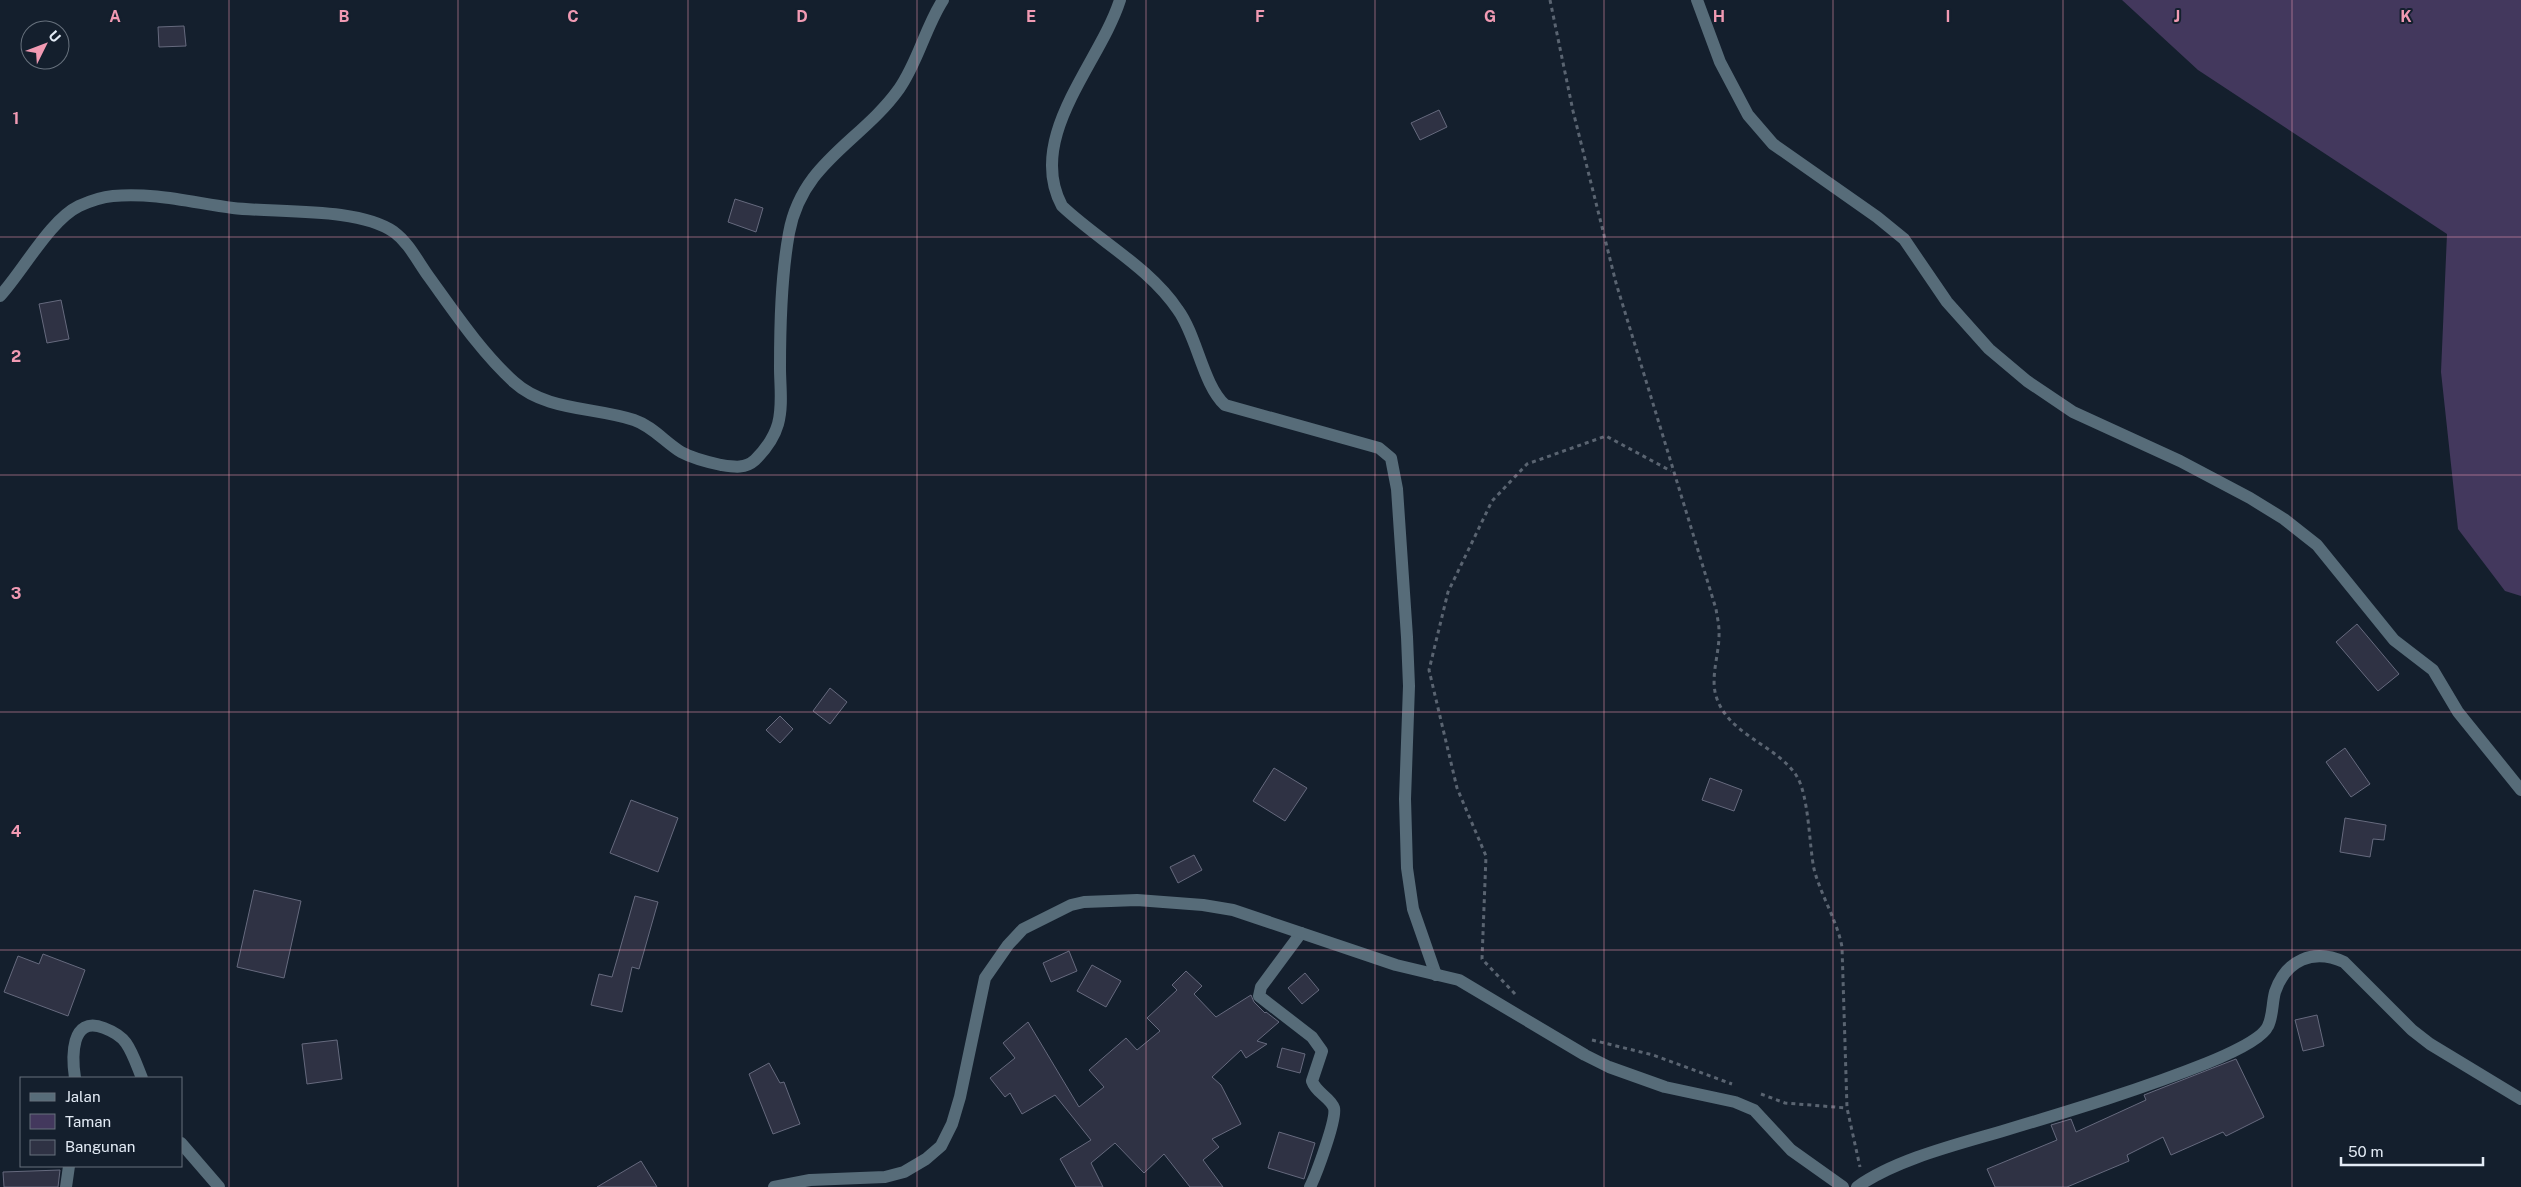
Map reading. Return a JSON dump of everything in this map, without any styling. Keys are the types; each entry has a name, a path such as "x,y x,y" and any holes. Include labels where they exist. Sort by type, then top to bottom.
{"street":[{"path":"0,296 60,220 80,206 105,197 126,195 360,219 385,227 403,240 474,337 497,365 525,391 550,402 644,424 676,448 694,458 733,466 747,465 752,463 772,437 780,414 784,271 788,235 797,204 811,178 823,164 883,108 901,86 929,24 943,0"},
{"path":"1120,0 1107,30 1058,126 1054,140 1052,168 1053,181 1058,198 1062,206 1076,219 1154,283 1173,303 1191,332 1212,388 1225,405 1379,448 1391,458 1397,488 1407,637 1408,695 1405,799 1407,868 1413,909 1436,975"},
{"path":"1697,0 1720,62 1748,115 1773,144 1877,217 1904,239 1947,302 1989,349 2027,381 2074,412 2180,461 2250,498 2284,519 2317,545 2394,640 2433,670 2458,712 2521,790"},
{"path":"774,1187 810,1180 885,1177 912,1168 934,1152 946,1139 960,1097 985,978 999,956 1017,935 1057,911 1084,902 1121,900 1173,901 1233,910 1396,965 1459,980 1585,1055 1635,1078 1744,1105 1754,1110 1791,1150 1843,1187"},
{"path":"1301,933 1261,987 1259,996 1312,1037 1322,1051 1312,1081 1315,1088 1331,1103 1334,1110 1330,1131 1310,1187"},
{"path":"1861,1185 1924,1154 2078,1108 2208,1062 2249,1042 2260,1035 2268,1026 2276,992 2286,972 2300,960 2314,956 2330,956 2344,962 2412,1030 2430,1044 2521,1099"},
{"path":"74,1077 72,1058 75,1039 82,1030 97,1026 113,1032 125,1041 142,1077"},
{"path":"182,1144 219,1187"},
{"path":"66,1187 68,1167"}],"path":[{"path":"1550,0 1573,112 1616,283 1672,471 1716,609 1720,632 1714,684 1716,696 1725,714 1739,728 1789,766 1798,777 1814,869 1825,901 1839,930 1842,947 1847,1108 1861,1185"},
{"path":"1519,997 1482,959 1486,856 1457,788 1429,670 1448,592 1492,501 1528,464 1606,436 1672,471"},
{"path":"1586,1038 1653,1055 1734,1085"},
{"path":"1760,1094 1785,1103 1847,1108"}],"green space":[{"path":"2122,0 2521,0 2521,596 2505,591 2458,529 2441,372 2447,234 2198,70"}],"building":[{"path":"184,26 186,46 159,47 158,27"},
{"path":"1439,110 1447,127 1420,140 1411,123"},
{"path":"735,199 763,208 756,232 728,222"},
{"path":"61,300 69,339 47,343 39,304"},
{"path":"2357,624 2399,674 2378,691 2336,642"},
{"path":"830,688 847,702 830,724 813,711"},
{"path":"780,716 793,729 780,743 766,730"},
{"path":"2345,748 2370,784 2351,797 2326,762"},
{"path":"1274,768 1307,788 1285,821 1253,801"},
{"path":"1710,778 1742,790 1734,811 1702,800"},
{"path":"631,800 678,818 658,872 610,853"},
{"path":"2345,818 2386,825 2384,840 2373,839 2370,857 2340,852"},
{"path":"1194,855 1202,870 1178,883 1170,867"},
{"path":"254,890 301,901 284,978 237,967"},
{"path":"635,896 658,902 639,969 632,967 622,1012 591,1005 599,974 612,977"},
{"path":"1069,951 1077,971 1051,982 1043,963"},
{"path":"43,954 85,970 68,1016 4,992 18,956 39,964"},
{"path":"1092,965 1121,981 1106,1007 1077,991"},
{"path":"1186,971 1202,986 1194,994 1216,1017 1251,995 1254,1002 1265,1013 1279,1022 1257,1041 1267,1044 1246,1058 1241,1050 1212,1077 1221,1085 1241,1124 1212,1139 1219,1147 1203,1160 1223,1187 1190,1187 1164,1154 1144,1173 1115,1143 1091,1163 1103,1187 1076,1187 1060,1159 1091,1140 1055,1095 1022,1114 1010,1093 1005,1097 990,1078 1015,1058 1003,1043 1028,1022 1079,1107 1104,1087 1089,1070 1126,1038 1137,1050 1160,1031 1147,1018 1177,990 1172,985"},
{"path":"1305,973 1319,990 1302,1004 1288,988"},
{"path":"2317,1015 2324,1046 2303,1051 2295,1020"},
{"path":"337,1040 342,1079 307,1084 302,1044"},
{"path":"1282,1048 1305,1054 1300,1073 1277,1067"},
{"path":"2236,1059 2264,1117 2226,1136 2223,1132 2171,1155 2163,1137 2127,1155 2129,1161 2067,1187 1995,1187 1987,1169 2057,1140 2051,1125 2071,1119 2076,1132 2146,1100 2144,1095"},
{"path":"769,1063 780,1083 784,1082 800,1124 773,1134 749,1074"},
{"path":"1279,1132 1315,1143 1304,1179 1268,1168"},
{"path":"641,1161 657,1187 597,1187"},
{"path":"60,1170 58,1187 4,1187 3,1172"}]}
